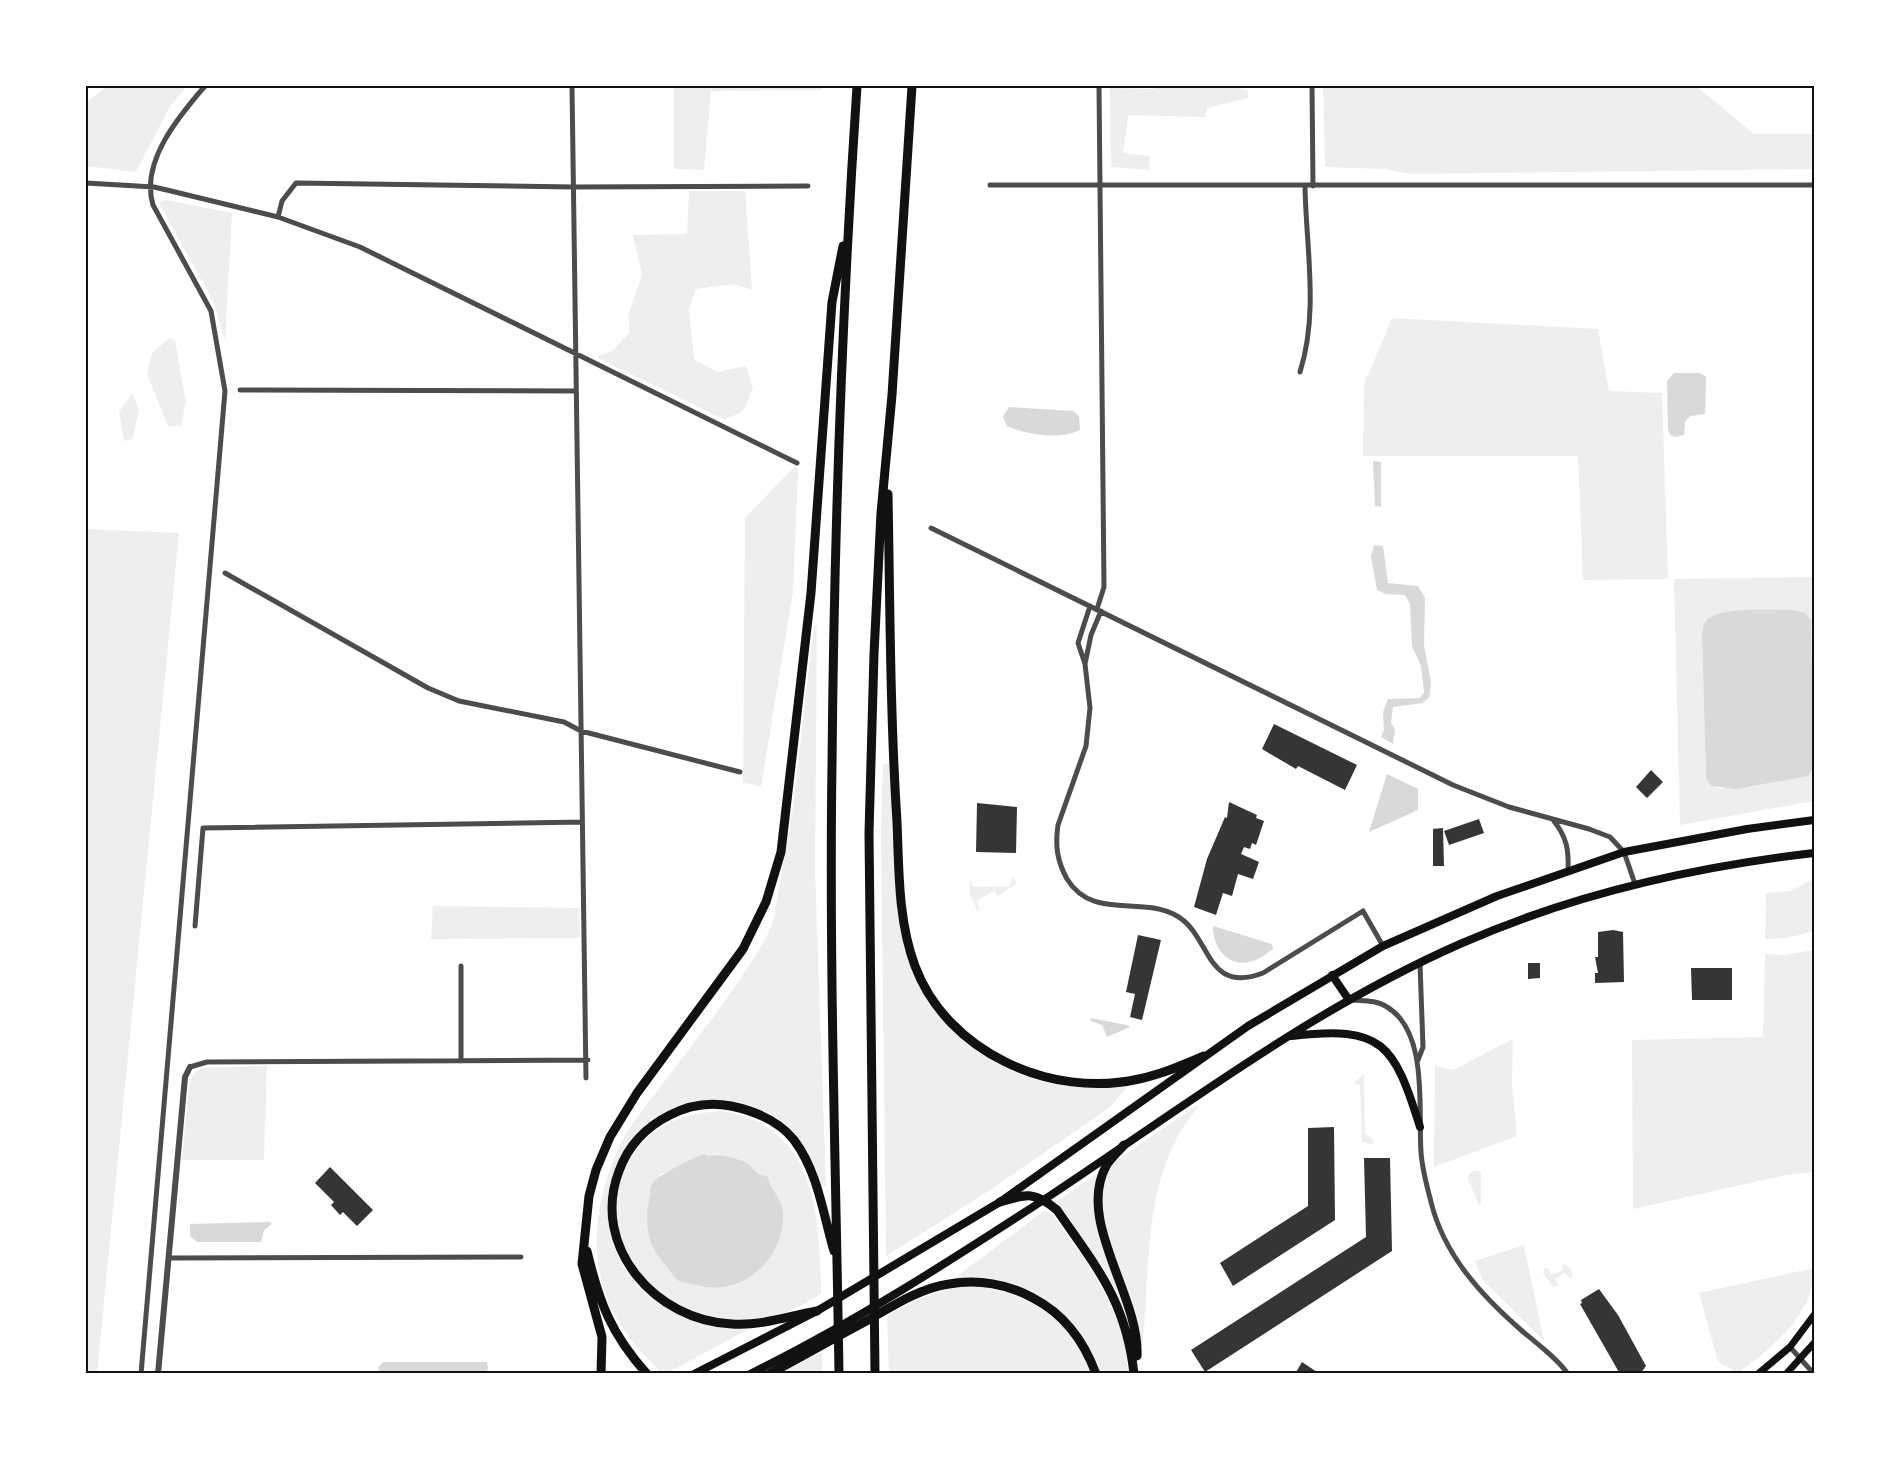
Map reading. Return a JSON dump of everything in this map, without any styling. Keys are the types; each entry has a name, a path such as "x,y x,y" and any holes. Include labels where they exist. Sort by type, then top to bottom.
{"highway":[{"path":"839,1369 832,768 837,517 848,220 857,86"},
{"path":"875,1374 869,833 874,654 881,513 887,456 912,86"},
{"path":"601,1374 602,1337 582,1264 590,1196 596,1170 610,1137 638,1093 743,949 766,902 778,863 784,829 811,593 822,469 832,302 848,220"},
{"path":"887,456 893,755 899,859 907,942 922,982 940,1009 963,1034 1012,1065 1048,1078 1103,1083 1138,1079 1165,1072 1204,1056"},
{"path":"694,1374 817,1311 1000,1202 1204,1056 1332,975 1383,946 1451,914 1624,852 1737,831 1815,820"},
{"path":"765,1371 892,1295 1044,1199 1250,1059 1349,1000 1420,964 1502,927 1635,884 1698,869 1815,853"},
{"path":"1332,975 1349,1000"},
{"path":"1288,1036 1332,1031 1350,1033 1368,1038 1383,1048 1395,1062 1406,1081 1420,1127"},
{"path":"817,1311 756,1324 731,1324 694,1317 662,1300 635,1276 614,1234 612,1196 623,1159 639,1138 661,1119 674,1113 711,1104 758,1113 786,1131 809,1166 837,1261"},
{"path":"1124,1145 1106,1166 1101,1181 1099,1215 1131,1309 1137,1347 1135,1374"},
{"path":"1000,1202 1023,1195 1044,1199 1057,1210 1119,1305 1135,1374"},
{"path":"585,1246 605,1315 617,1336 647,1374"},
{"path":"750,1374 765,1371 906,1299 948,1284 971,1282 1011,1288 1041,1302 1076,1333 1085,1346 1096,1374"},
{"path":"875,1358 880,1374"}],"main road":[{"path":"1758,1374 1790,1347 1815,1315"},
{"path":"1786,1374 1802,1360 1815,1343"}],"street":[{"path":"141,1374 225,391 211,311 153,205 150,187 152,172 161,148 184,110 205,86"},
{"path":"572,86 582,822 588,1060 586,1078"},
{"path":"1100,86 1104,587 1085,664 1090,697 1089,725 1082,761 1058,825 1056,838 1059,862 1074,888 1085,897 1107,906 1158,910 1176,915 1196,934 1212,963 1236,977 1263,973 1363,911 1383,946"},
{"path":"1312,86 1313,186"},
{"path":"86,183 150,187 278,217 360,248 797,462"},
{"path":"278,217 282,201 296,183 574,187 808,186"},
{"path":"990,185 1815,184"},
{"path":"1300,372 1307,348 1311,276 1305,186"},
{"path":"240,390 576,391"},
{"path":"931,528 1453,784 1509,807 1610,837 1624,852 1635,884"},
{"path":"225,573 428,688 459,701 564,722 581,731 740,772"},
{"path":"1085,664 1081,658 1078,643 1090,606"},
{"path":"1552,818 1564,834 1567,844 1568,872"},
{"path":"195,926 203,828 582,822"},
{"path":"1418,1061 1423,1047 1420,964"},
{"path":"461,966 461,1061"},
{"path":"1349,1000 1378,1002 1389,1008 1411,1035 1418,1061 1421,1156 1431,1205 1440,1232 1454,1256 1494,1306 1568,1374"},
{"path":"158,1374 185,1077 190,1066 207,1062 588,1060"},
{"path":"169,1258 521,1257"},
{"path":"1790,1347 1814,1374"}],"shaded area":[{"path":"107,86 187,86 170,106 136,172 86,166 86,103"},
{"path":"674,86 823,86 823,90 711,91 704,170 674,169"},
{"path":"1164,86 1229,86 1248,91 1248,98 1207,108 1205,117 1128,115 1123,153 1150,156 1149,170 1111,167 1110,88 1152,89"},
{"path":"1323,86 1696,86 1754,134 1814,134 1814,169 1412,174 1384,169 1325,167"},
{"path":"689,191 745,191 752,290 734,284 696,289 689,309 694,359 717,372 746,366 753,389 743,411 725,420 596,357 612,351 630,332 628,316 642,275 633,235 687,234"},
{"path":"166,200 232,213 225,341 214,303 159,203"},
{"path":"1392,318 1598,329 1609,391 1662,393 1668,579 1583,580 1578,456 1363,456 1364,385"},
{"path":"169,338 175,340 186,402 181,426 168,426 147,374 152,353"},
{"path":"1674,373 1700,373 1706,377 1705,414 1690,416 1685,422 1684,435 1676,437 1670,435 1668,429 1667,381"},
{"path":"132,393 139,409 133,439 124,441 119,412"},
{"path":"1009,407 1073,411 1079,416 1080,430 1053,436 1015,429 1007,426 1003,416"},
{"path":"1373,461 1381,462 1381,507 1375,506"},
{"path":"795,466 798,469 793,592 761,787 743,782 745,518"},
{"path":"86,529 179,533 97,1374 86,1373"},
{"path":"1374,545 1383,546 1388,583 1418,586 1425,598 1424,645 1431,682 1430,696 1423,703 1393,707 1391,722 1395,730 1393,744 1381,737 1384,730 1383,712 1388,699 1420,698 1424,692 1421,666 1412,646 1410,604 1405,595 1386,594 1377,590 1371,557"},
{"path":"1814,577 1814,724 1811,620 1794,610 1738,611 1713,616 1705,622 1702,634 1706,778 1711,786 1721,789 1814,767 1814,801 1680,825 1674,579"},
{"path":"1794,610 1805,613 1811,620 1814,767 1808,776 1736,789 1711,786 1706,778 1702,634 1704,624 1712,616 1734,611"},
{"path":"814,625 817,625 815,870 826,1186 820,1186 784,1125 763,1110 746,1106 728,1106 672,1112 650,1121 634,1137 616,1166 609,1188 610,1231 616,1252 627,1271 641,1288 669,1310 702,1322 749,1329 662,1374 627,1335 611,1308 603,1287 598,1265 597,1243 602,1198 608,1176 625,1135 736,985 771,928 793,807"},
{"path":"883,764 890,764 904,948 919,983 939,1014 963,1039 990,1059 1021,1074 1055,1084 1091,1088 1129,1086 1109,1108 987,1192 886,1256 881,833"},
{"path":"1387,774 1418,789 1418,810 1369,832"},
{"path":"970,877 972,887 1010,886 1013,877 1017,883 998,896 994,891 976,901 980,909 977,910 970,895"},
{"path":"1814,879 1814,931 1788,938 1765,939 1766,893 1790,891"},
{"path":"433,906 579,908 580,938 431,939"},
{"path":"1213,926 1272,944 1273,949 1256,960 1236,962 1219,949 1215,942"},
{"path":"1814,950 1814,1172 1786,1175 1633,1209 1632,1040 1763,1037 1765,954 1785,955"},
{"path":"1091,1018 1130,1027 1107,1037 1102,1025 1090,1021"},
{"path":"1513,1039 1512,1085 1517,1136 1434,1167 1435,1066 1453,1070"},
{"path":"267,1066 264,1160 182,1160 189,1085 194,1074 201,1068"},
{"path":"1364,1074 1365,1134 1373,1139 1373,1144 1362,1142 1360,1085 1353,1083"},
{"path":"1196,1106 1198,1107 1180,1132 1167,1160 1158,1189 1152,1219 1143,1342 1135,1342 1112,1286 1057,1201"},
{"path":"721,1111 753,1120 777,1135 795,1154 807,1178 814,1206 821,1294 776,1316 752,1320 727,1320 703,1315 681,1306 643,1277 629,1257 617,1229 616,1217 618,1189 623,1171 642,1142 654,1131 685,1117","holes":["707,1154 710,1156 716,1154 748,1167 761,1177 771,1191 652,1183 661,1174"]},
{"path":"704,1154 740,1160 758,1174 767,1176 779,1199 783,1213 782,1230 769,1259 745,1280 730,1286 714,1287 679,1281 655,1252 647,1227 653,1182 677,1166"},
{"path":"1474,1170 1481,1172 1481,1203 1479,1205 1467,1177"},
{"path":"1044,1211 1052,1214 1079,1252 1112,1307 1120,1328 1128,1373 1100,1373 1091,1349 1074,1325 1041,1297 1011,1288 952,1280"},
{"path":"270,1222 272,1224 264,1230 261,1242 197,1242 190,1236 190,1224"},
{"path":"1524,1245 1544,1341 1483,1280 1475,1261"},
{"path":"1562,1263 1571,1269 1573,1276 1570,1278 1565,1273 1555,1279 1559,1285 1553,1287 1543,1273 1544,1268 1549,1269 1551,1274 1563,1271"},
{"path":"1814,1268 1807,1301 1799,1315 1777,1341 1738,1373 1718,1362 1699,1293"},
{"path":"972,1285 1011,1294 1045,1311 1072,1337 1090,1373 889,1373 887,1316 927,1296 948,1289"},
{"path":"822,1352 822,1373 781,1373"},
{"path":"383,1362 487,1362 488,1369 484,1374 380,1373 378,1367"}],"building":[{"path":"1274,724 1357,765 1345,790 1298,766 1296,769 1262,749"},
{"path":"1651,770 1663,782 1647,798 1636,787"},
{"path":"1229,802 1257,815 1256,818 1264,821 1256,845 1252,843 1250,849 1244,847 1241,854 1259,862 1253,879 1238,874 1232,896 1223,893 1216,915 1194,907 1207,859 1225,817 1227,818"},
{"path":"977,803 1017,807 1016,853 976,852"},
{"path":"1479,819 1484,833 1449,845 1444,831"},
{"path":"1443,828 1444,866 1433,866 1433,829"},
{"path":"1613,930 1623,932 1624,982 1595,983 1595,973 1598,973 1595,957 1598,957 1598,932"},
{"path":"1138,935 1161,940 1142,1020 1130,1017 1135,994 1126,992"},
{"path":"1528,963 1540,963 1540,978 1528,979"},
{"path":"1691,968 1732,968 1732,1000 1692,1000"},
{"path":"1334,1127 1335,1220 1233,1286 1220,1263 1308,1206 1308,1128"},
{"path":"1364,1158 1390,1158 1392,1251 1205,1372 1191,1350 1366,1237"},
{"path":"330,1167 373,1210 357,1226 343,1212 340,1215 331,1205 334,1202 315,1183"},
{"path":"1599,1289 1618,1315 1646,1366 1640,1374 1620,1374 1580,1304 1581,1300"},
{"path":"1302,1362 1320,1374 1295,1374"}]}
